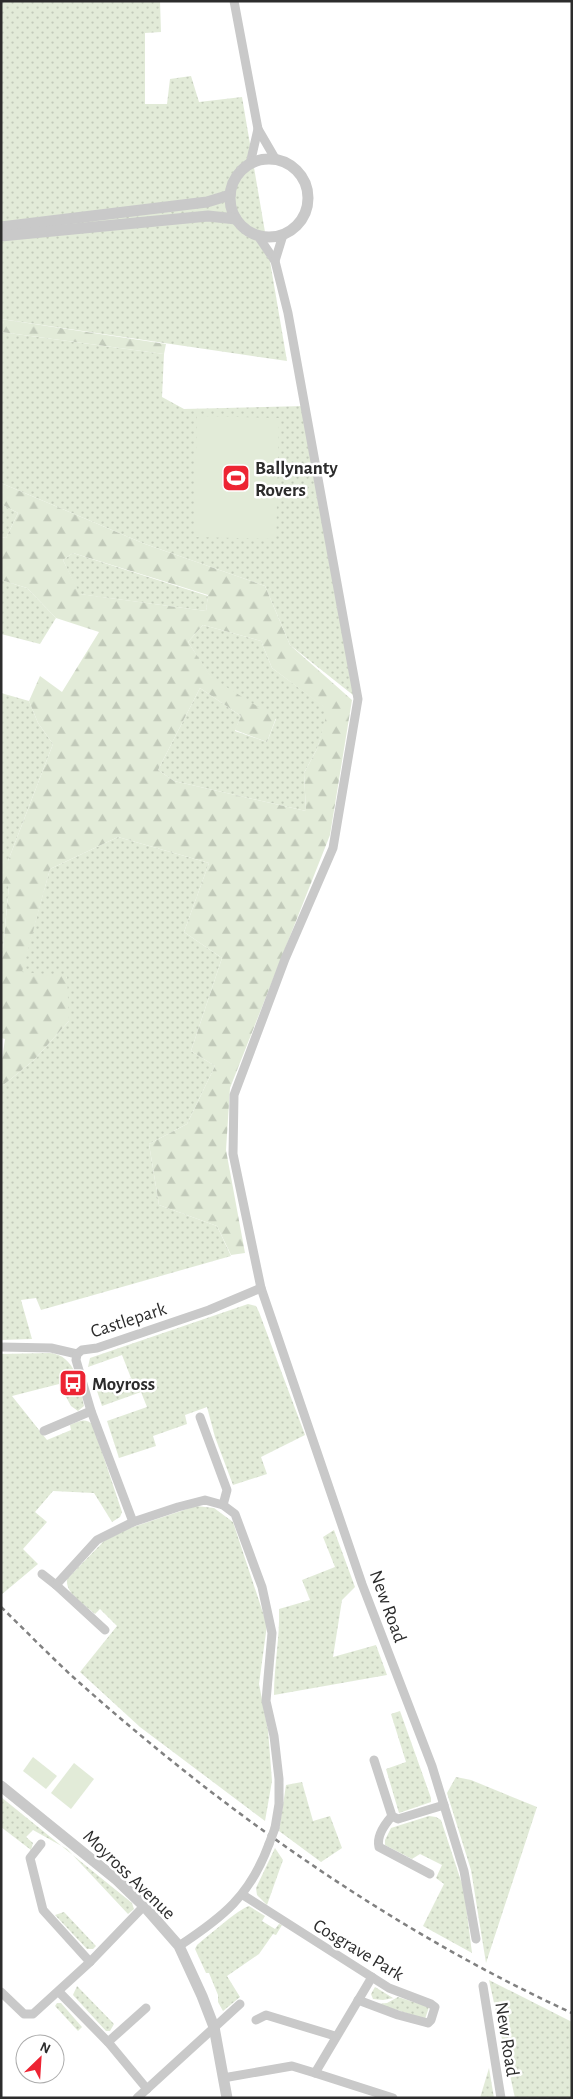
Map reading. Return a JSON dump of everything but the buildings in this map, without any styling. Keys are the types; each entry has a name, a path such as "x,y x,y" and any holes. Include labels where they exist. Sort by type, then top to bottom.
{"street":[{"path":"234,1 258,129 276,160"},
{"path":"250,164 258,129"},
{"path":"266,159 276,160 294,168 306,185 308,195 305,215 292,230 283,235 275,237 258,236 250,233 236,220 232,212 230,195 233,182 241,171 250,164 266,159"},
{"path":"1,227 207,202 230,195"},
{"path":"1,236 208,216 236,220"},
{"path":"275,261 283,235"},
{"path":"258,236 275,261"},
{"name":"New Road","path":"275,261 288,313 358,699 333,848 285,959 234,1095 233,1154 261,1288 362,1584 432,1766 464,1871 476,1938"},
{"name":"Castlepark","path":"1,1347 51,1348 77,1354 82,1350 97,1348 209,1310 261,1288"},
{"path":"77,1354 76,1360 92,1412 133,1522"},
{"path":"44,1431 92,1412"},
{"path":"200,1417 228,1490 223,1505"},
{"path":"56,1585 97,1540 133,1522 205,1500 223,1505 235,1514 262,1587 272,1633 266,1701 274,1736 279,1779 279,1804 274,1828 262,1862 243,1895 221,1917 179,1946"},
{"path":"42,1574 105,1630"},
{"path":"374,1760 392,1816 398,1820 444,1805"},
{"name":"Moyross Avenue","path":"1,1786 104,1869 144,1906 179,1946 214,2027 227,2098"},
{"path":"392,1816 384,1827 378,1842 379,1847 430,1874"},
{"path":"41,1844 30,1858 43,1910 90,1962"},
{"name":"Cosgrave Park","path":"243,1895 399,1993 432,2004 435,2007 431,2020 428,2023 398,2015 358,2000"},
{"path":"1,1992 24,2014 34,2014 90,1962 144,1906"},
{"path":"315,2073 372,1977"},
{"name":"New Road","path":"482,1986 501,2098"},
{"path":"59,1992 108,2042 147,2089"},
{"path":"137,2098 240,2004"},
{"path":"108,2042 146,2008"},
{"path":"256,2020 266,2015 336,2036"},
{"path":"223,2078 292,2066 393,2098"}],"green space":[{"path":"1,1 160,1 161,32 145,33 145,104 167,104 170,79 191,76 199,102 242,97 287,361 1,319"},
{"path":"1,319 166,344 164,354 1,332"},
{"path":"1,332 164,354 162,397 184,409 305,406 358,699 290,645 265,586 145,544 1,483"},
{"name":"Ballynanty Rovers","path":"197,416 279,418 276,539 194,537"},
{"path":"1,483 145,544 265,586 290,645 352,700 330,835 230,1088 226,1150 245,1253 231,1255 217,1226 159,1205 149,1144 187,1124 215,1066 191,1051 222,958 184,932 209,863 118,837 50,869 22,972 67,976 69,1021 34,1060 1,1087 1,1067 5,1039 1,1038 1,970 9,885 1,885 1,861 8,861 53,744 38,723 29,701 40,676 62,692 99,632 56,618 27,588 1,580 1,537 6,538 18,513 1,504","holes":["73,553 208,595 206,611 80,594 63,560","203,625 261,641 272,668 328,710 317,749 304,773 306,811 174,781 158,770 200,688 241,716 235,730 267,742 276,718 212,678 188,642"]},
{"path":"1,504 18,513 6,538 1,537"},
{"path":"73,553 208,596 206,611 79,594 63,560"},
{"path":"1,580 27,588 56,618 40,644 1,634"},
{"path":"203,625 261,641 272,668 329,710 317,749 304,773 306,811 174,781 158,770 200,688 241,716 235,731 267,742 276,719 212,679 188,642"},
{"path":"1,693 29,701 38,723 53,744 8,861 1,861"},
{"path":"118,837 209,863 184,932 222,958 191,1051 215,1066 187,1124 149,1144 159,1205 217,1226 231,1256 41,1310 36,1298 21,1300 32,1339 1,1340 1,1087 34,1060 69,1021 21,973 50,869"},
{"path":"1,885 9,885 1,970"},
{"path":"248,1304 256,1306 259,1312 305,1435 261,1457 267,1474 233,1485 215,1437 207,1407 185,1415 187,1424 153,1436 156,1446 119,1458 107,1421 147,1407 141,1392 102,1406 97,1391 131,1378 122,1355 88,1367 90,1358"},
{"path":"50,1353 65,1359 71,1365 81,1389 84,1406 78,1411 71,1406 59,1384 12,1396 47,1440 71,1430 70,1425 79,1421 85,1420 93,1425 122,1512 120,1517 112,1522 94,1493 53,1491 35,1512 47,1522 23,1549 38,1564 1,1595 1,1354"},
{"path":"196,1506 214,1508 233,1522 267,1625 259,1684 268,1730 272,1781 265,1821 140,1727 80,1672 117,1626 100,1609 95,1614 76,1599 69,1590 67,1579 104,1541 127,1529"},
{"path":"334,1530 355,1587 342,1600 333,1657 376,1645 387,1675 274,1695 279,1609 310,1600 302,1580 335,1567 323,1537"},
{"path":"400,1711 431,1802 399,1813 386,1769 406,1762 391,1714"},
{"path":"33,1757 57,1776 46,1789 23,1771"},
{"path":"74,1763 94,1779 71,1809 51,1793"},
{"path":"456,1777 471,1780 537,1807 486,1963 471,1870 447,1793"},
{"path":"302,1782 313,1821 330,1816 342,1848 321,1862 279,1831 286,1785"},
{"path":"1,1797 61,1846 33,1830 26,1837 33,1843 31,1850 1,1827"},
{"path":"429,1816 441,1820 464,1890 472,1953 423,1926 444,1884 436,1878 442,1865 420,1854 412,1859 385,1845 385,1840 391,1828"},
{"path":"275,1848 283,1860 267,1905 257,1895 256,1888"},
{"path":"72,1855 132,1903 134,1909 128,1914"},
{"path":"249,1906 265,1916 262,1921 275,1929 279,1924 282,1925 276,1935 273,1934 259,1954 227,1976 240,1997 223,2011 218,2002 218,1995 209,1973 206,1973 195,1949 197,1945 223,1923"},
{"path":"64,1912 96,1946 93,1949 87,1949 55,1915"},
{"path":"489,1980 572,2022 572,2098 515,2098"},
{"path":"77,1986 114,2024 110,2031 106,2031 73,1995"},
{"path":"375,1987 394,1998 373,1999 371,1994"},
{"path":"398,1997 429,2007 425,2019 378,2004 387,2003"},
{"path":"57,2003 61,2003 82,2027 78,2031 55,2006"},
{"path":"489,2068 494,2098 480,2098"}],"railway":[{"path":"1,1607 72,1676 129,1725 187,1773 248,1819 373,1905 438,1944 572,2013"}],"place":[{"name":"Ballynanty Rovers","path":"236,478"},
{"name":"Moyross","path":"73,1383"}]}
